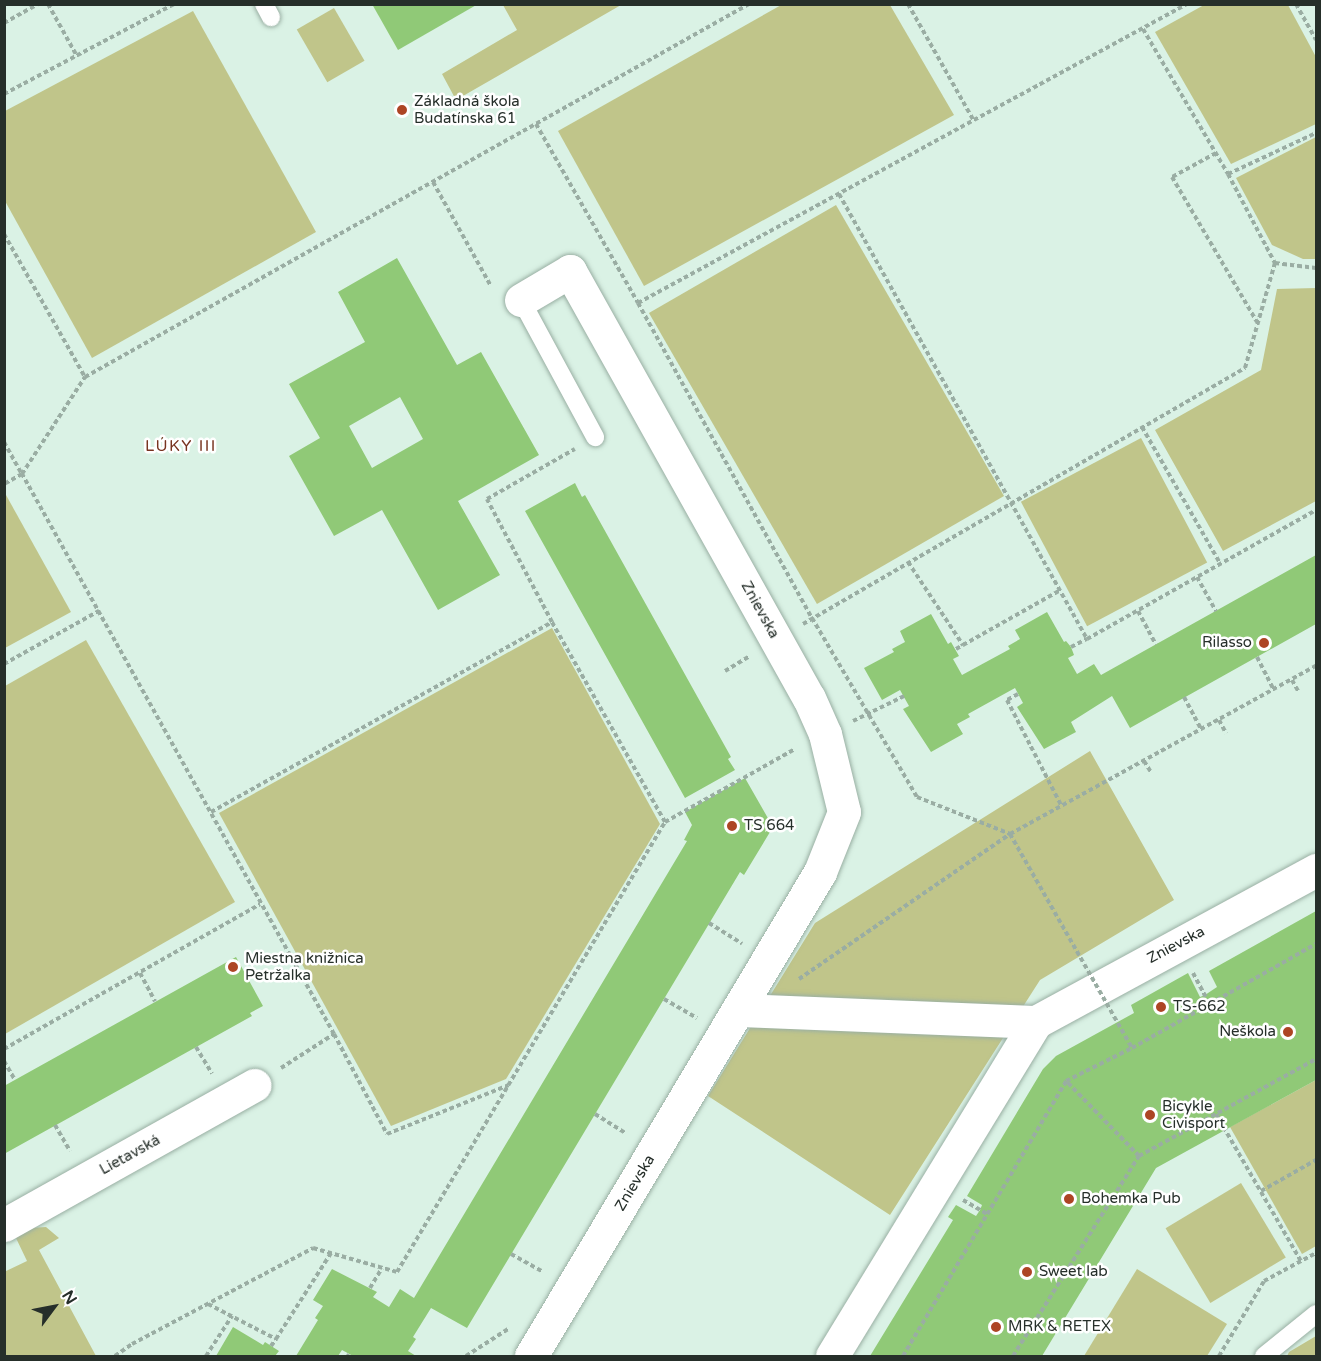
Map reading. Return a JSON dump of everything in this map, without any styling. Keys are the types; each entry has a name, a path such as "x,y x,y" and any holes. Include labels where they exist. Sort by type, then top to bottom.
{"street":[{"name":"Znievska","path":"521,300 570,271 809,698 825,734 844,812 820,872 531,1356"},
{"name":"Znievska","path":"1036,1022 1317,870"},
{"path":"738,1010 1036,1022 832,1356"},
{"name":"Lietavská","path":"4,1225 255,1085"}],"lane":[{"path":"521,300 595,437"},
{"path":"1264,1356 1317,1314"}],"path":[{"path":"4,23 38,4"},
{"path":"48,4 77,56"},
{"path":"4,94 174,4"},
{"path":"4,483 22,474 86,377 749,4"},
{"path":"908,4 974,121"},
{"path":"638,303 1187,4"},
{"path":"1296,4 1317,40"},
{"path":"812,618 1245,368 1275,263 1228,174 1143,29"},
{"path":"536,124 812,618 917,797 1010,834 1132,1048"},
{"path":"1228,174 1317,133"},
{"path":"1216,153 1172,177 1258,323"},
{"path":"433,182 504,310 521,300"},
{"path":"839,194 1087,639"},
{"path":"4,234 86,377"},
{"path":"1275,263 1317,268"},
{"path":"1142,427 1220,563"},
{"path":"595,437 486,499 552,622 665,822"},
{"path":"4,442 212,812 387,1134 510,1084"},
{"path":"1071,647 1317,510"},
{"path":"908,562 963,645"},
{"path":"1197,577 1216,611"},
{"path":"956,649 1059,591"},
{"path":"4,664 99,611"},
{"path":"1138,611 1155,645"},
{"path":"212,812 552,622"},
{"path":"1257,657 1274,690"},
{"path":"792,984 1010,834 1317,666"},
{"path":"1292,680 1298,691"},
{"path":"1018,694 1007,700 1061,805"},
{"path":"867,715 904,696"},
{"path":"1184,697 1201,729"},
{"path":"1219,720 1226,733"},
{"path":"115,1356 132,1344 313,1248 398,1272 665,822 773,759"},
{"path":"1144,761 1150,772"},
{"path":"4,1049 260,904"},
{"path":"710,923 747,947"},
{"path":"903,1356 1066,1081 1132,1048 1316,946"},
{"path":"1087,977 1098,971"},
{"path":"140,973 155,1001"},
{"path":"1204,995 1210,1005"},
{"path":"664,999 704,1023"},
{"path":"255,1085 334,1034"},
{"path":"196,1047 213,1076"},
{"path":"1013,1356 1139,1156 1317,1059"},
{"path":"4,1061 15,1080"},
{"path":"1066,1081 1139,1156"},
{"path":"595,1114 634,1138"},
{"path":"1216,1114 1301,1261"},
{"path":"55,1125 72,1154"},
{"path":"1261,1191 1317,1160"},
{"path":"980,1210 987,1214"},
{"path":"271,1346 332,1253"},
{"path":"1219,1356 1264,1281 1317,1253"},
{"path":"511,1254 551,1277"},
{"path":"370,1288 382,1268"},
{"path":"208,1304 276,1339"},
{"path":"206,1356 232,1316"},
{"path":"921,1324 929,1328"},
{"path":"466,1356 510,1328"}],"green space":[{"path":"783,4 890,5 954,115 644,286 558,131"},
{"path":"503,5 621,5 456,100 442,74 517,30"},
{"path":"1204,5 1288,5 1316,57 1316,124 1231,164 1155,32"},
{"path":"334,8 364,61 327,82 297,30"},
{"path":"193,11 316,232 92,358 5,201 5,111"},
{"path":"1316,137 1316,259 1303,259 1272,245 1236,178"},
{"path":"836,205 1004,496 817,604 649,313"},
{"path":"1316,288 1316,501 1223,551 1155,430 1261,370 1277,289"},
{"path":"1141,438 1207,562 1087,626 1021,502"},
{"path":"6,495 71,612 5,648 4,496"},
{"path":"552,628 660,824 506,1079 391,1126 219,813"},
{"path":"86,640 235,902 5,1034 5,686"},
{"path":"1090,751 1174,900 1040,980 890,1215 708,1096 815,923"},
{"path":"1316,1080 1316,1246 1302,1254 1230,1127"},
{"path":"1241,1183 1286,1258 1210,1303 1166,1228"},
{"path":"46,1227 59,1238 39,1250 96,1356 5,1356 4,1272 27,1261 15,1236 30,1228"},
{"path":"1137,1269 1227,1324 1207,1356 1084,1356"},
{"path":"1316,1336 1316,1356 1287,1356 1289,1352"}],"building":[{"path":"372,4 478,4 398,50"},
{"path":"397,258 457,365 481,352 539,455 458,501 500,575 438,610 382,510 334,536 289,456 320,438 289,384 365,342 338,292","holes":["400,397 423,439 372,468 349,426"]},
{"path":"575,483 582,497 585,495 731,757 728,759 735,770 685,798 525,511"},
{"path":"1316,555 1316,624 1130,728 1112,696 1071,722 1076,732 1044,749 1017,707 1023,703 1015,688 968,714 970,717 957,724 963,734 931,752 903,709 909,706 900,690 882,700 864,668 894,652 892,649 905,642 900,631 931,614 948,644 951,642 959,656 953,659 962,675 1010,649 1008,646 1020,639 1015,630 1047,612 1064,642 1066,641 1071,647 1074,655 1068,658 1077,674 1094,664 1101,675"},
{"path":"745,778 773,827 744,875 740,872 467,1328 431,1308 413,1337 416,1339 408,1351 416,1356 353,1356 342,1350 338,1356 296,1356 318,1320 315,1318 323,1306 313,1300 332,1269 377,1292 373,1297 389,1307 400,1289 414,1298 687,841 684,840 692,825 685,812"},
{"path":"1316,911 1316,1080 1156,1168 1042,1356 870,1356 953,1220 948,1217 956,1205 976,1216 980,1210 982,1205 967,1196 1043,1069 1056,1056 1134,1013 1131,1005 1188,973 1200,997 1205,995 1217,987 1209,971"},
{"path":"236,957 263,1006 250,1013 252,1016 4,1154 4,1086"},
{"path":"233,1327 263,1345 265,1342 279,1351 275,1356 216,1356"}],"place":[{"name":"Základná škola Budatínska 61","path":"402,110"},
{"name":"Rilasso","path":"1264,643"},
{"name":"TS 664","path":"732,826"},
{"name":"Miestna knižnica Petržalka","path":"233,967"},
{"name":"TS-662","path":"1161,1007"},
{"name":"Neškola","path":"1288,1032"},
{"name":"Bicykle Civisport","path":"1150,1115"},
{"name":"Bohemka Pub","path":"1069,1199"},
{"name":"Sweet lab","path":"1027,1272"},
{"name":"MRK & RETEX","path":"996,1327"}],"district":[{"name":"LÚKY III","path":"181,446"}]}
